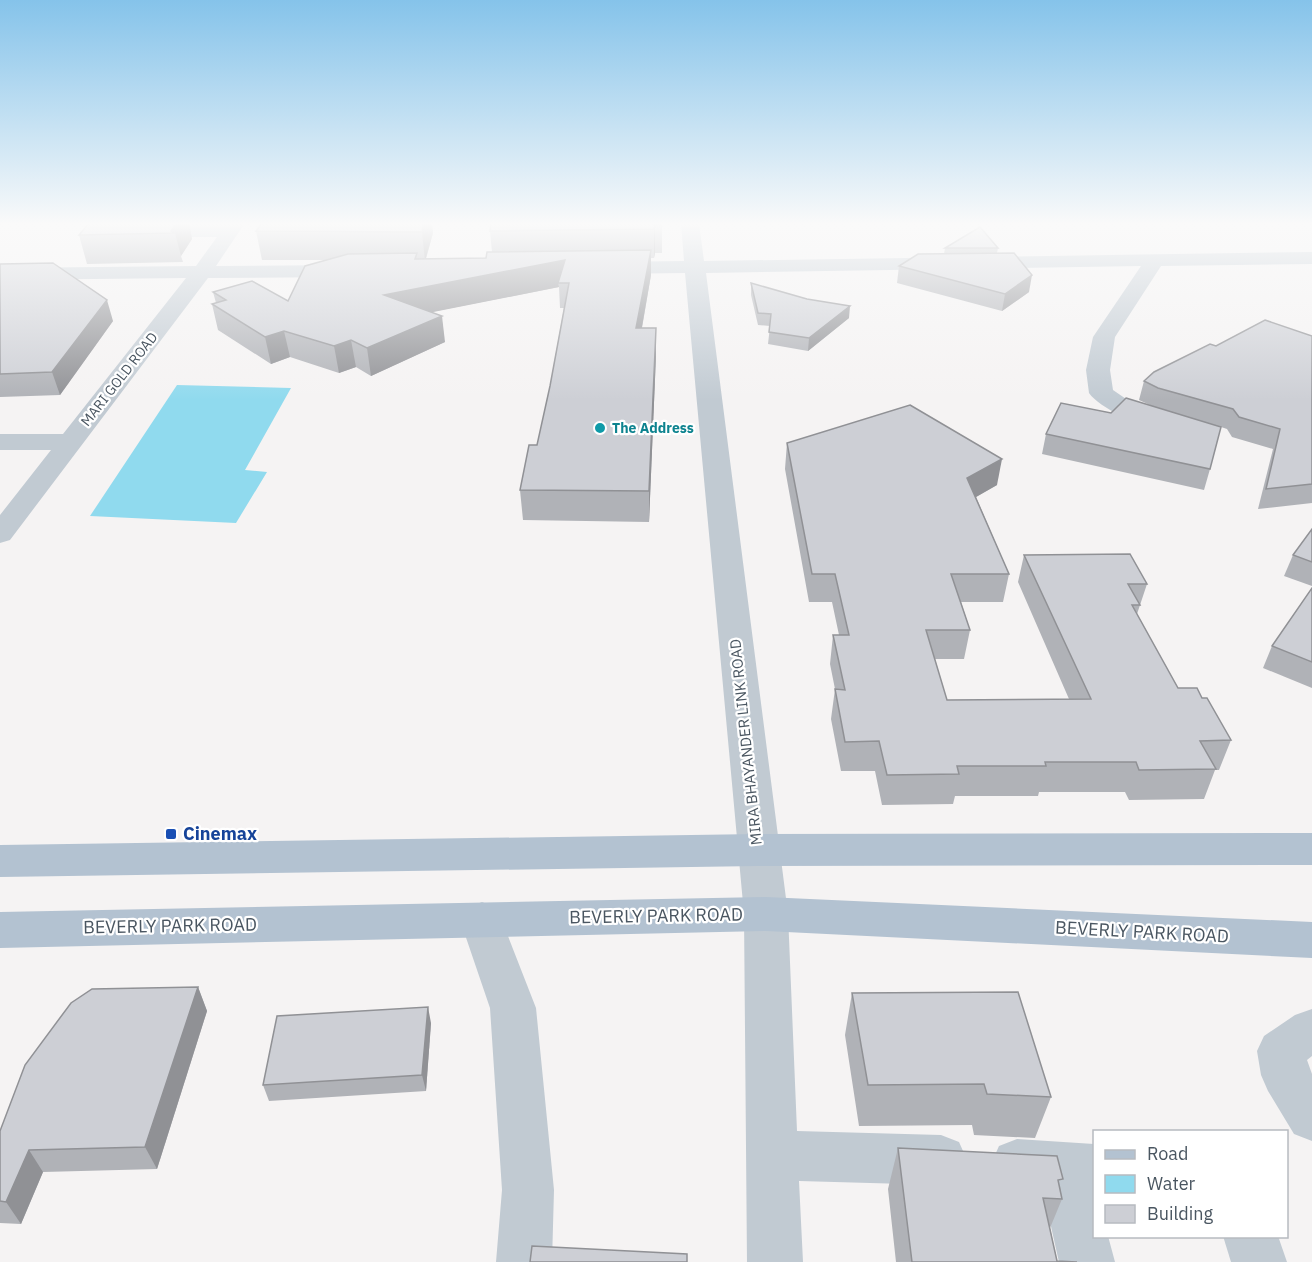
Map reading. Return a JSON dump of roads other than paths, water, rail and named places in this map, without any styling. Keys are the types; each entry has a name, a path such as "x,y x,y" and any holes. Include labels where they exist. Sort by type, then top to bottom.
{"main road":[{"path":"0,861 758,850 1312,849"},
{"name":"BEVERLY PARK ROAD","path":"0,930 766,914 1312,940"}],"street":[{"name":"MARI GOLD ROAD","path":"0,534 194,282"},
{"name":"MIRA BHAYANDER LINK ROAD","path":"696,282 766,914 775,1262"},
{"path":"1141,282 1104,337 1098,370 1101,393 1129,410 1186,428"},
{"path":"0,442 71,442"},
{"path":"482,920 513,1008 528,1190 524,1262"},
{"path":"1312,1030 1281,1051 1285,1075 1312,1117"},
{"path":"772,1155 890,1157 1079,1168 1087,1262"},
{"path":"1251,1238 1259,1262"}],"water":[{"path":"177,385 291,388 245,470 267,472 236,523 90,516"}],"place":[{"name":"The Address","path":"600,428"},
{"name":"Cinemax","path":"171,834"}]}
